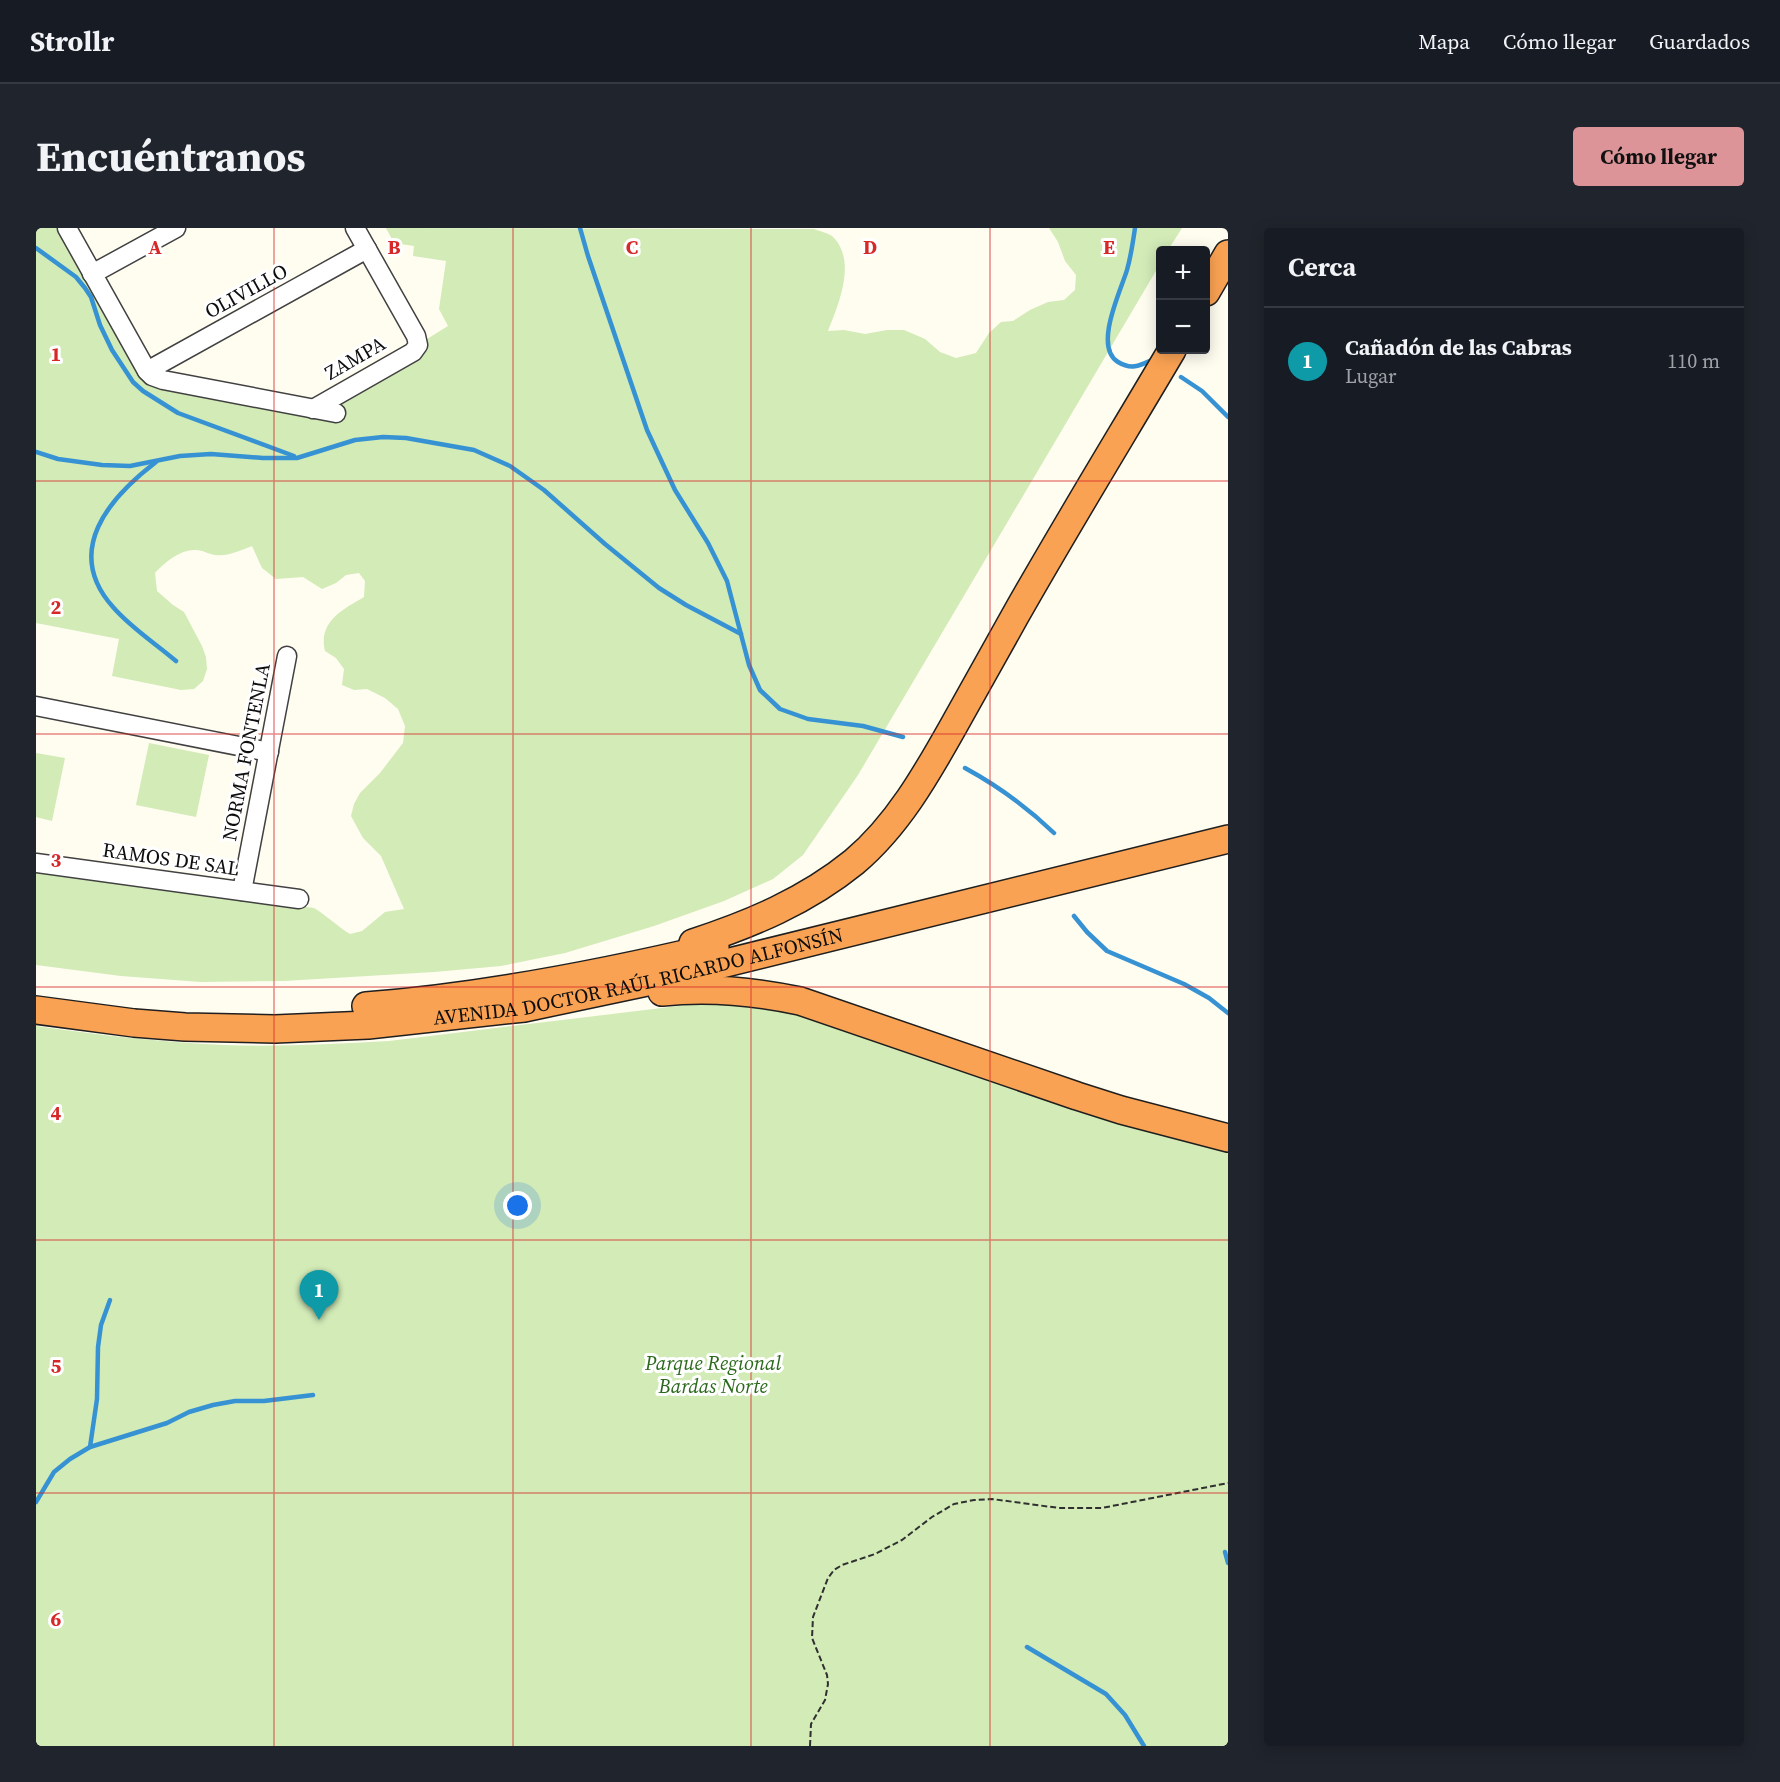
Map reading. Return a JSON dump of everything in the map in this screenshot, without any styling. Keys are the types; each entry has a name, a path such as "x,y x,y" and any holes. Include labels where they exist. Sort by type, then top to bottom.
{"highway":[{"path":"1210,285 1228,254"},
{"path":"615,969 767,916 798,900 828,880 855,861 875,842 925,777 1015,615 1170,354"},
{"name":"AVENIDA DOCTOR RAÚL RICARDO ALFONSÍN","path":"36,993 118,1004 227,1012 314,1010 440,999 615,969 1228,820"},
{"name":"AVENIDA DOCTOR RAÚL RICARDO ALFONSÍN","path":"36,1010 134,1023 185,1027 275,1029 419,1021 524,1008 661,979 1228,839"},
{"path":"524,1008 680,990 711,989 768,994 835,1012 1039,1084 1228,1138"}],"street":[{"path":"67,228 147,372 152,376 336,413"},
{"path":"92,274 176,228"},
{"path":"355,228 367,249"},
{"name":"ZAMPA","path":"313,409 413,352 418,345 416,336 367,249"},
{"name":"OLIVILLO","path":"147,372 367,249"},
{"name":"NORMA FONTENLA","path":"242,891 287,656"},
{"path":"36,706 268,752"},
{"name":"RAMOS DE SAL","path":"36,863 299,899"}],"path":[{"path":"810,1746 811,1724 825,1700 828,1684 827,1675 812,1638 813,1617 828,1578 834,1570 875,1554 902,1540 932,1517 954,1504 992,1499 1059,1508 1102,1508 1228,1483"}],"green space":[{"path":"36,228 59,228 142,379 148,384 334,405 422,355 427,346 427,339 448,326 439,309 446,261 413,256 414,246 394,243 386,228 814,229 832,236 840,246 844,257 845,270 841,296 828,331 844,330 865,334 904,330 925,339 940,352 956,358 976,353 989,333 1001,322 1013,321 1048,302 1064,300 1075,290 1076,275 1065,261 1058,242 1049,228 1182,228 1171,246 1156,246 1156,271 858,775 803,855 773,879 724,901 654,926 565,953 501,966 434,972 284,981 201,982 121,976 36,965 36,871 314,908 350,934 362,931 385,912 404,909 381,856 363,838 351,816 360,793 380,773 403,743 405,726 398,709 385,698 367,689 354,690 342,685 344,669 336,658 325,651 325,632 328,625 340,612 364,597 365,581 359,573 346,575 336,583 322,589 303,577 276,579 262,568 252,546 224,555 190,550 168,561 155,573 157,591 184,612 206,657 207,669 203,681 194,689 181,690 112,676 119,639 36,623"},
{"path":"149,743 209,755 196,817 136,805"},
{"path":"36,753 65,758 52,821 36,817"},
{"name":"Parque Regional Bardas Norte","path":"703,1003 763,1005 821,1019 1049,1101 1228,1151 1228,1746 36,1746 36,1026 199,1044 306,1045 389,1041"}],"waterway":[{"path":"580,228 647,430 675,490 708,543 727,581 749,665 760,690 780,709 808,719 863,726 903,737"},
{"path":"1135,228 1128,265 1111,318 1108,344 1111,355 1118,362 1127,366 1135,366 1152,360"},
{"path":"36,248 76,277 85,288 91,297 100,325 112,350 133,382 143,391 178,413 294,456"},
{"path":"1181,377 1202,391 1228,417"},
{"path":"36,452 58,459 130,466 180,456 211,454 297,458 355,440 383,437 406,438 474,450 510,466 544,490 659,588 741,634"},
{"path":"156,462 122,492 109,509 98,527 92,546 92,566 99,586 120,615 176,661"},
{"path":"965,768 1012,798 1054,833"},
{"path":"1074,916 1107,951 1184,984 1209,998 1228,1013"},
{"path":"90,1447 97,1399 98,1347 101,1325 110,1300"},
{"path":"36,1502 54,1472 90,1447 167,1423 189,1412 213,1405 313,1395"},
{"path":"1225,1552 1228,1563"},
{"path":"1027,1647 1106,1694 1125,1715 1144,1746"}],"place":[{"name":"Cañadón de las Cabras","path":"319,1320"}]}
